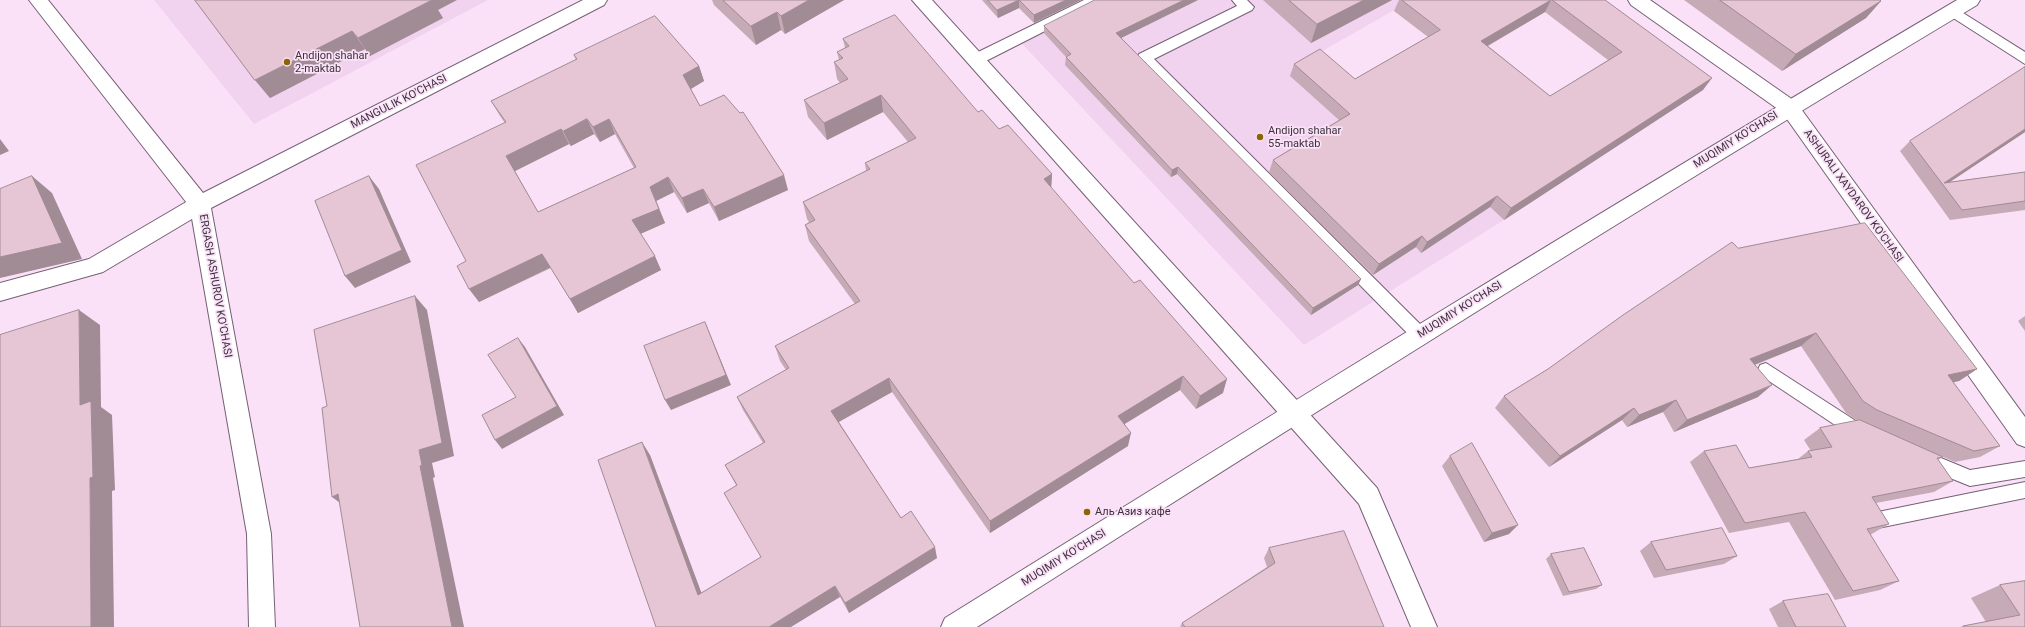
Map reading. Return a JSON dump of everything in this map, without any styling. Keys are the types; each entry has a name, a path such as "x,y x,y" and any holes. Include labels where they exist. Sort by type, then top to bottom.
{"street":[{"name":"ERGASH ASHUROV KO'CHASI","path":"38,0 200,204 259,534 262,627"},
{"path":"921,0 1295,413 1368,496 1424,627"},
{"name":"ASHURALI XAYDAROV KO'CHASI","path":"1638,0 1789,107 2025,436"},
{"name":"MUQIMIY KO'CHASI","path":"954,627 1420,335 1789,107 1971,0"},
{"name":"MANGULIK KO'CHASI","path":"0,292 95,266 200,204 593,1"}],"lane":[{"path":"975,60 1096,0"},
{"path":"1239,0 1247,6 1144,58 1420,335"},
{"path":"1952,11 2025,59"},
{"path":"1766,370 1853,428 1882,441"},
{"path":"1912,453 1970,478 2025,469"},
{"path":"1873,521 2025,490"}],"shaded area":[{"name":"Andijon shahar 2-maktab","path":"154,0 488,0 254,124"},
{"name":"Andijon shahar 55-maktab","path":"1083,0 1412,0 1317,54 1504,220 1304,345 1013,34"}],"building":[{"path":"195,0 432,0 358,38 352,31 255,80"},
{"path":"723,0 809,0 781,16 777,12 751,26"},
{"path":"988,0 1019,0 997,10"},
{"path":"1019,0 1066,0 1034,15"},
{"path":"1095,0 1184,0 1116,33 1361,279 1313,308 1178,167 1172,170 1066,57 1071,54 1044,26"},
{"path":"1289,0 1364,0 1317,24"},
{"path":"1402,0 1551,0 1481,41 1550,96 1622,52 1552,0 1605,0 1712,78 1511,208 1497,196 1427,242 1422,236 1379,264 1273,160 1350,114 1294,64 1320,49 1355,79 1440,30"},
{"path":"1720,0 1880,0 1881,1 1796,54"},
{"path":"895,15 978,112 982,110 999,129 1008,125 1052,174 1044,179 1134,283 1140,280 1227,379 1200,396 1183,376 1118,416 1131,433 990,521 889,378 831,411 901,518 911,511 935,547 845,603 835,586 769,627 656,627 598,460 642,442 698,595 761,557 724,493 737,485 725,465 765,442 737,397 789,368 775,346 860,301 805,225 815,220 803,202 870,169 865,163 916,138 881,95 824,123 804,100 848,79 834,62 843,58 837,52 849,46 843,39"},
{"path":"655,16 699,66 683,75 700,106 724,95 740,113 743,112 784,175 714,207 703,189 682,198 668,177 650,187 659,209 632,220 655,256 570,299 542,254 469,289 457,266 466,261 416,165 506,122 491,101 577,59 574,55","holes":["587,119 593,127 609,119 636,167 538,212 506,156 561,129 563,131"]},
{"path":"2025,67 2025,129 1944,183 2025,172 2025,201 1962,210 1910,141"},
{"path":"32,176 62,243 0,257 0,189"},
{"path":"369,176 402,250 345,276 315,201"},
{"path":"1865,223 1977,369 1948,375 2000,446 1974,451 1877,410 1863,401 1816,333 1750,359 1772,385 1687,420 1676,400 1639,415 1634,408 1560,456 1504,396 1548,369 1623,315 1732,242 1738,248"},
{"path":"415,296 442,443 419,450 422,465 420,466 452,627 360,627 338,494 332,497 322,408 327,406 314,330"},
{"path":"79,310 80,405 91,401 93,477 90,478 91,627 0,627 0,335"},
{"path":"705,322 726,375 665,400 644,346"},
{"path":"518,338 557,406 495,440 482,415 516,397 488,355"},
{"path":"1860,420 1943,457 1937,458 1953,481 1872,497 1889,524 1867,529 1899,581 1853,591 1805,512 1745,523 1704,451 1736,445 1749,468 1812,457 1808,451 1832,447 1820,428"},
{"path":"1472,443 1518,525 1492,533 1450,456"},
{"path":"1722,528 1737,556 1666,570 1651,542"},
{"path":"1344,531 1384,627 1185,627 1182,623 1275,563 1269,548"},
{"path":"1584,548 1602,585 1569,592 1551,554"},
{"path":"2025,581 2025,627 1963,626 2020,615 2000,585"},
{"path":"1828,594 1846,627 1796,627 1783,601"}],"place":[{"name":"Andijon shahar 2-maktab","path":"287,62"},
{"name":"Andijon shahar 55-maktab","path":"1260,137"},
{"name":"Аль Азиз кафе","path":"1087,512"}]}
